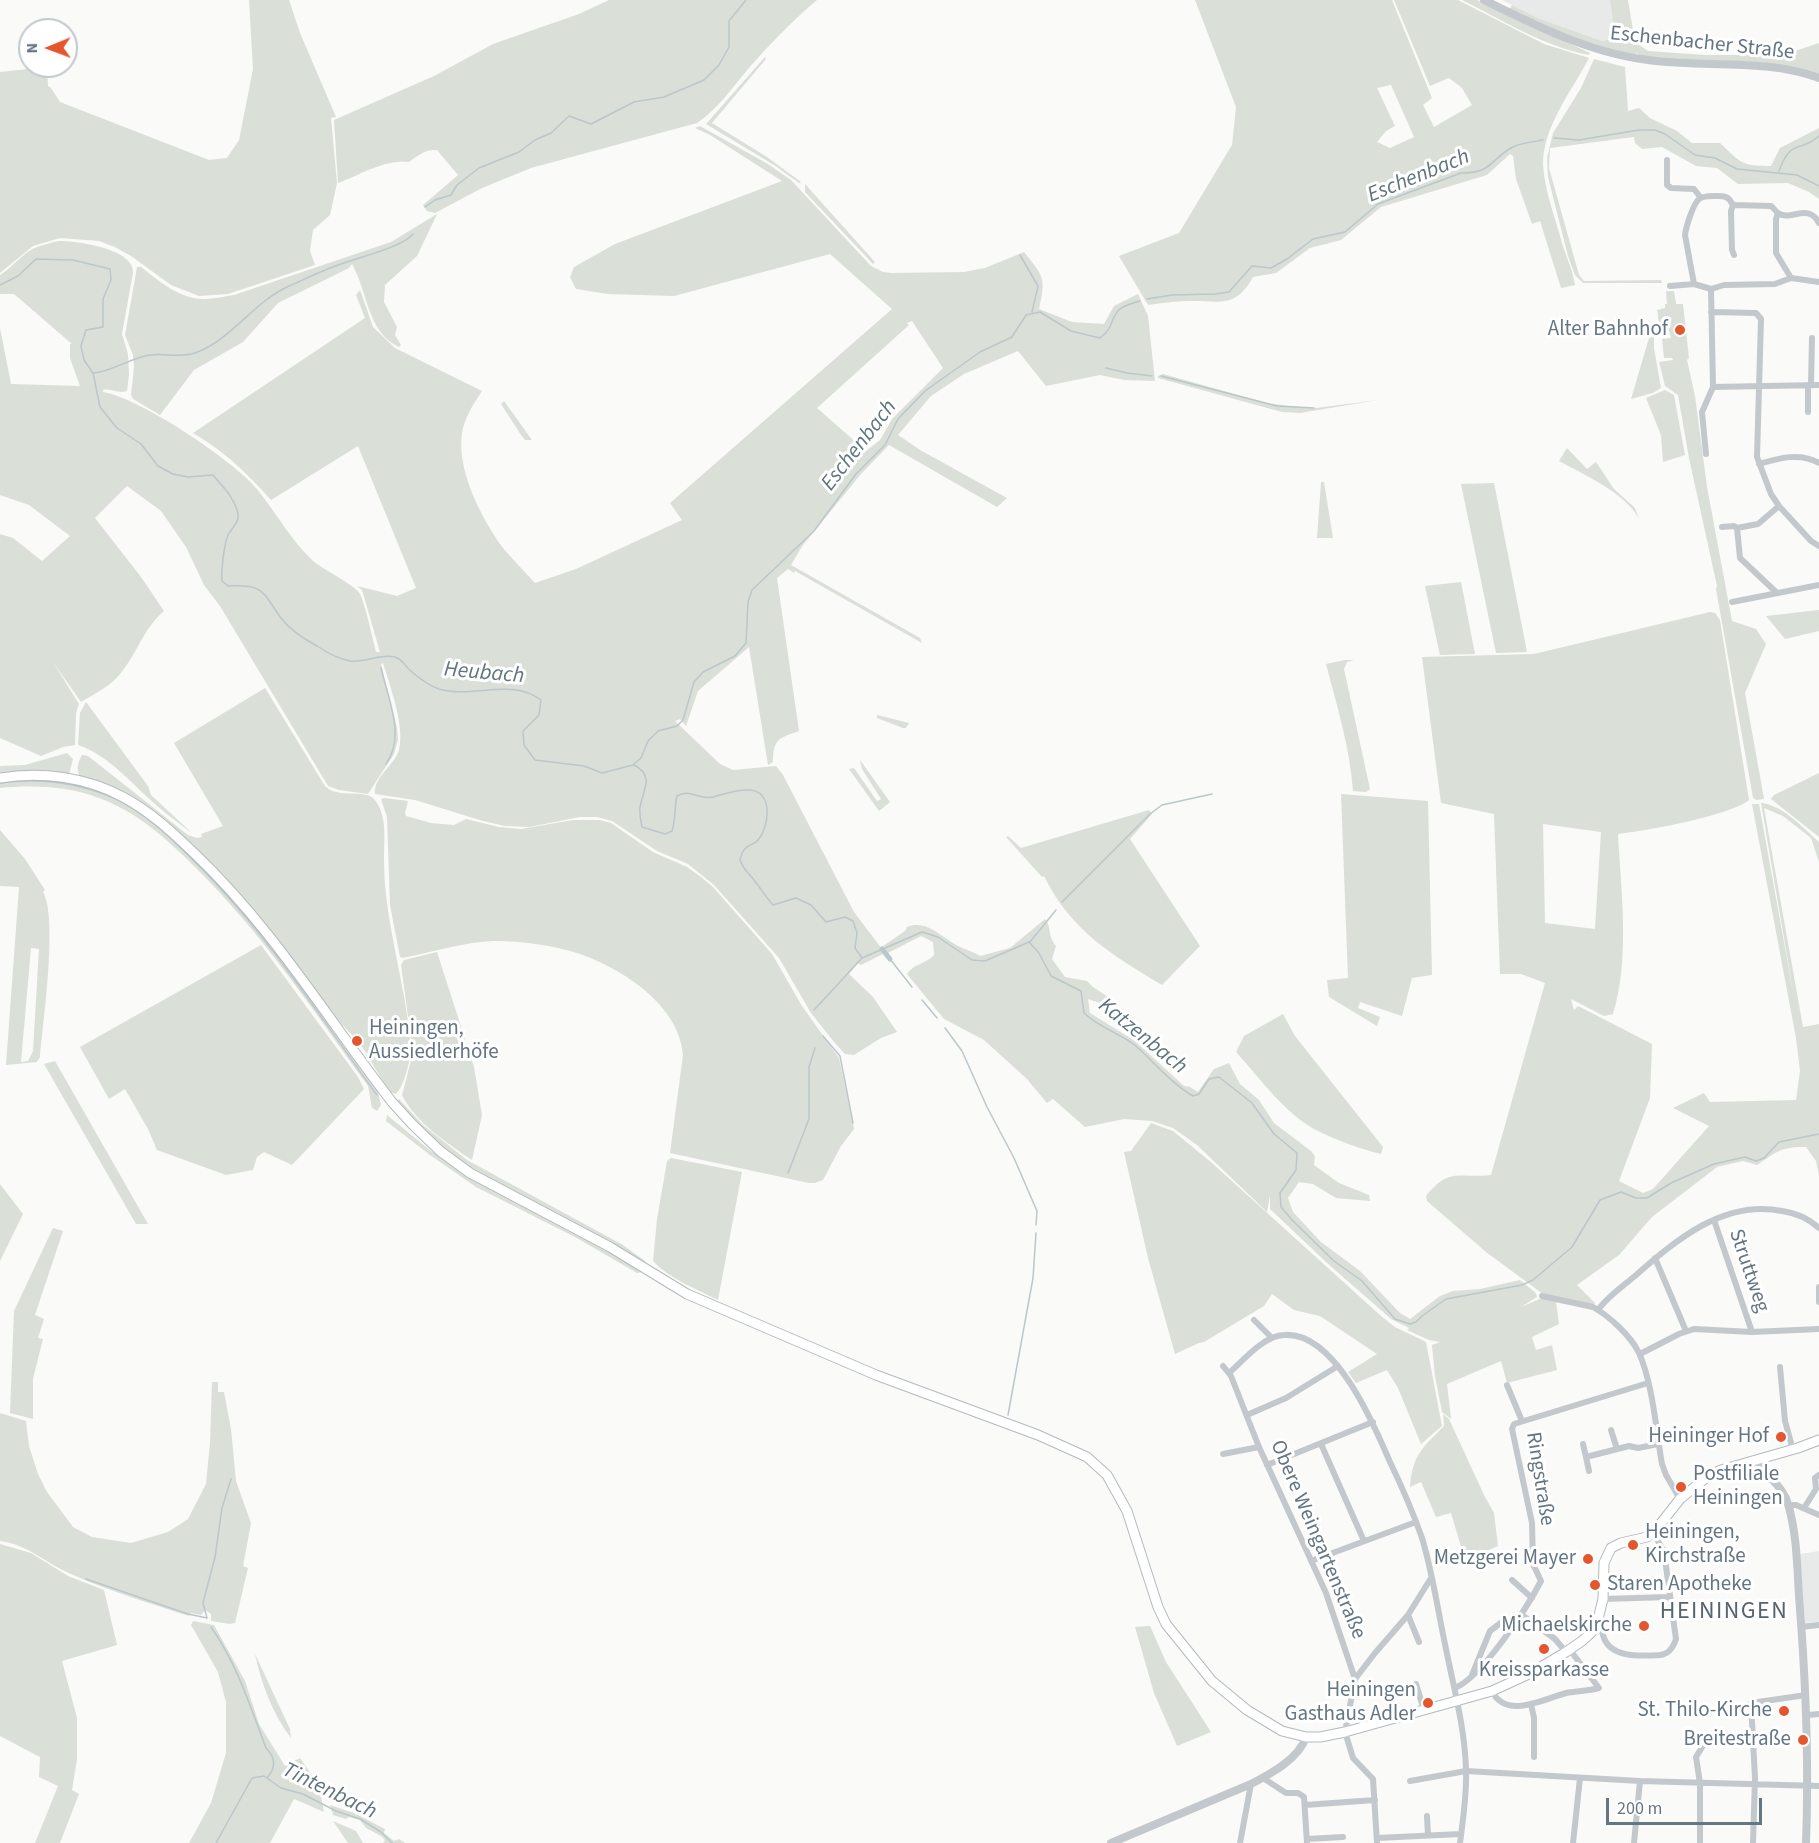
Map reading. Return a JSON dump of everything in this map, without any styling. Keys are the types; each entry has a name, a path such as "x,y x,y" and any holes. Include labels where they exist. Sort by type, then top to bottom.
{"main road":[{"path":"0,778 44,775 87,783 122,796 162,823 208,867 267,931 392,1102 440,1151 470,1173 601,1242 705,1303 876,1375 1038,1435 1087,1457 1107,1475 1124,1503 1158,1607 1166,1624 1195,1663 1233,1700 1282,1731 1306,1737 1345,1732 1492,1691 1530,1674 1568,1651 1591,1633 1599,1617 1603,1599 1604,1563 1611,1548 1621,1543 1647,1537 1680,1499 1707,1477 1721,1470 1793,1450 1819,1440"}],"street":[{"name":"Eschenbacher Straße","path":"1484,0 1567,39 1610,54 1663,62 1774,67 1819,78"},
{"path":"1667,160 1667,185 1671,188 1694,189 1701,198"},
{"path":"1694,284 1685,235 1697,201 1701,198 1725,196 1730,198 1733,205 1731,218 1734,255"},
{"path":"1733,205 1771,206 1778,213 1809,214 1814,216 1819,224"},
{"path":"1778,213 1776,253 1791,278"},
{"path":"1670,286 1694,284 1711,289 1724,285 1775,284 1791,278 1819,282"},
{"path":"1707,454 1702,408 1713,387 1711,289"},
{"path":"1711,312 1756,313 1761,319 1761,386 1757,457 1771,494 1779,506 1811,542 1819,546"},
{"path":"1808,412 1812,338"},
{"path":"1713,387 1819,385"},
{"path":"1759,464 1791,456 1812,459 1819,463"},
{"path":"1722,527 1737,528 1758,524 1779,506"},
{"path":"1737,528 1740,558 1776,592"},
{"path":"1732,602 1819,585"},
{"path":"1599,1310 1672,1243 1714,1220 1738,1211 1771,1209 1790,1212 1806,1218 1819,1228"},
{"name":"Struttweg","path":"1714,1220 1752,1332"},
{"path":"1655,1258 1686,1331"},
{"path":"1819,1287 1819,1302"},
{"path":"1542,1296 1599,1310 1626,1336 1640,1354 1666,1475 1680,1499"},
{"path":"1254,1320 1272,1338"},
{"path":"1640,1354 1686,1331 1702,1329 1752,1332 1819,1329"},
{"path":"1228,1372 1272,1338 1284,1335 1297,1336 1317,1347 1338,1366 1358,1394 1373,1422 1416,1522 1455,1688 1466,1771 1460,1843"},
{"name":"Obere Weingartenstraße","path":"1223,1366 1248,1415 1259,1447 1326,1593 1355,1679 1345,1732"},
{"path":"1248,1415 1286,1398 1338,1366"},
{"path":"1780,1367 1785,1421 1793,1450"},
{"path":"1508,1385 1522,1421 1648,1383"},
{"name":"Ringstraße","path":"1522,1421 1514,1424 1512,1429 1532,1523 1533,1564 1541,1581 1532,1598"},
{"path":"1267,1465 1373,1422"},
{"path":"1611,1430 1617,1449"},
{"path":"1321,1444 1364,1541"},
{"path":"1583,1444 1589,1471"},
{"path":"1586,1457 1629,1446 1638,1448 1658,1444"},
{"path":"1223,1454 1259,1447"},
{"path":"1758,1460 1761,1469 1779,1485 1789,1505 1793,1529 1807,1715 1806,1843"},
{"path":"1804,1508 1816,1488 1815,1478 1819,1475"},
{"path":"1789,1505 1796,1505 1819,1515"},
{"path":"1311,1561 1416,1522"},
{"path":"1599,1617 1603,1620 1602,1635 1622,1653 1640,1656 1665,1654 1671,1649 1676,1639 1664,1552 1653,1532"},
{"path":"1355,1679 1408,1615 1431,1578"},
{"path":"1455,1688 1462,1685 1482,1667 1522,1615 1532,1598 1512,1580"},
{"path":"1603,1599 1670,1597"},
{"path":"1408,1615 1419,1642"},
{"path":"1492,1691 1498,1700 1512,1706 1523,1706 1566,1693 1599,1688 1568,1651 1522,1615"},
{"path":"1472,1675 1490,1631 1502,1622 1513,1624"},
{"path":"1801,1627 1819,1625"},
{"path":"1416,1684 1424,1710"},
{"path":"1753,1843 1755,1785 1751,1703 1806,1695"},
{"path":"1531,1704 1534,1718 1534,1757"},
{"path":"1807,1715 1819,1714"},
{"path":"1345,1732 1353,1758 1373,1779 1377,1841 1461,1834"},
{"path":"1700,1843 1700,1783 1696,1757 1709,1736"},
{"path":"1111,1843 1263,1778 1292,1756 1306,1737"},
{"path":"1410,1781 1466,1771 1640,1781 1819,1786"},
{"path":"1263,1778 1286,1793 1301,1794 1305,1805 1307,1841 1344,1837"},
{"path":"1573,1843 1580,1778"},
{"path":"1634,1843 1640,1781"},
{"path":"1240,1843 1251,1784"},
{"path":"1305,1805 1375,1800"},
{"path":"1427,1816 1428,1835"}],"shaded area":[{"path":"249,0 289,0 300,33 336,117 331,118 337,183 330,215 313,230 310,251 315,265 228,294 199,296 171,285 115,247 99,241 60,238 33,246 0,273 0,72 18,70 18,78 48,78 48,86 60,102 209,160 227,158 239,140 253,69"},
{"path":"609,0 817,0 781,33 718,105 697,123 531,168 482,188 435,213 427,211 423,205 458,175 437,150 419,155 409,162 392,162 383,165 338,183 334,120 434,76 493,44 579,14"},
{"path":"1195,0 1392,0 1432,98 1423,105 1434,127 1472,105 1462,88 1449,78 1430,86 1394,0 1458,0 1544,44 1589,58 1553,122 1544,150 1543,164 1550,201 1575,285 1561,288 1540,221 1532,224 1516,179 1513,156 1510,154 1487,175 1381,207 1341,240 1310,248 1276,273 1253,277 1240,294 1227,301 1180,301 1148,305 1119,256 1179,233 1232,145 1236,107","holes":["1391,85 1414,137 1390,148 1377,142 1386,131 1395,126 1377,88"]},
{"path":"1462,0 1477,0 1590,53 1589,55 1556,46"},
{"path":"1502,0 1610,0 1615,38 1602,41 1538,18"},
{"path":"1610,0 1628,0 1635,42 1648,51 1705,55 1753,55 1795,51 1819,43 1819,75 1642,58 1637,53 1634,56 1579,40 1509,10 1512,5 1538,18 1602,41 1615,38"},
{"path":"765,57 766,59 712,123 767,157 801,182 799,183 774,165 706,124"},
{"path":"1594,59 1625,67 1628,111 1639,108 1650,118 1677,131 1692,143 1720,143 1737,159 1747,164 1771,166 1780,148 1819,128 1819,199 1788,183 1738,184 1717,168 1696,166 1662,147 1642,149 1635,143 1634,137 1550,148 1549,168 1579,275 1584,281 1661,280 1662,283 1583,283 1575,275 1568,256 1548,177 1547,158 1553,133 1581,88"},
{"path":"700,126 768,164 791,180 871,266 883,272 964,272 985,268 1024,252 1042,278 1039,309 1072,322 1104,324 1114,306 1138,294 1148,316 1155,381 1124,380 1100,375 1046,386 1018,351 964,374 931,396 898,435 920,450 1007,498 997,507 889,445 861,474 803,545 791,565 920,638 922,643 788,569 777,578 799,731 778,740 774,748 773,762 768,765 749,647 698,691 686,726 680,719 675,721 720,764 733,770 776,766 783,775 854,912 885,953 861,965 858,963 849,974 873,997 897,1032 881,1038 854,1055 845,1054 834,1042 811,1013 779,958 714,885 688,864 657,851 612,821 597,817 580,817 529,827 505,826 415,800 375,794 377,782 399,750 400,740 396,706 383,663 381,664 397,728 398,740 394,754 368,794 328,786 220,606 204,585 186,547 161,511 127,486 95,518 164,611 151,626 116,678 102,690 81,702 53,662 79,704 76,713 75,745 41,756 0,738 0,534 13,538 42,561 70,536 29,505 0,495 0,328 11,384 80,386 70,358 70,344 72,344 14,294 0,294 0,275 32,249 59,241 104,248 125,258 131,265 133,273 122,334 128,354 127,391 103,390 103,392 119,396 161,417 207,447 244,476 312,560 357,590 367,614 376,652 380,652 362,590 357,586 397,596 416,588 358,446 271,500 235,463 193,433 365,318 356,295 360,290 373,327 395,348 482,391 463,428 462,459 466,475 486,522 507,552 535,583 576,569 682,520 670,503 892,309 830,254 674,296 608,294 576,289 570,277 574,267 615,244 782,181 710,135 695,128","holes":["912,321 943,368 892,419 880,440 866,451 817,408 909,325 907,323"]},
{"path":"805,184 875,262 873,264 805,192"},
{"path":"437,214 417,256 385,285 384,302 397,327 395,335 401,345 399,347 380,332 374,322 352,264 349,268 278,303 243,342 194,370 160,415 133,399 131,395 133,355 125,335 137,267 141,267 179,293 196,298 212,299 234,295 391,242"},
{"path":"1666,291 1674,291 1676,304 1683,304 1689,358 1687,360 1695,396 1707,487 1732,621 1756,629 1766,644 1745,693 1764,799 1753,798 1717,586 1689,458 1678,395 1665,386 1659,362 1673,360 1664,358 1662,339 1671,338 1668,328 1660,329 1657,310 1665,308 1667,304"},
{"path":"1654,321 1654,348 1661,388 1653,393 1631,399"},
{"path":"1163,374 1267,403 1289,406 1316,408 1378,400 1300,413 1282,412 1158,378"},
{"path":"1665,390 1674,395 1685,455 1663,462 1661,435 1646,398"},
{"path":"504,401 532,440 525,440 521,435 501,404"},
{"path":"1567,448 1587,469 1596,462 1614,489 1635,508 1639,519 1625,501 1615,493 1559,461"},
{"path":"1321,482 1324,482 1333,538 1317,538"},
{"path":"1494,483 1527,652 1496,653 1461,484"},
{"path":"1461,582 1475,654 1440,655 1425,586"},
{"path":"1819,610 1819,631 1785,639 1766,616"},
{"path":"1710,612 1715,613 1720,620 1749,800 1724,812 1706,817 1618,834 1623,948 1613,1014 1604,1016 1571,999 1574,1010 1578,1006 1652,1044 1650,1098 1619,1181 1643,1193 1653,1189 1709,1126 1673,1108 1704,1093 1710,1102 1796,1100 1800,1071 1796,1038 1752,804 1759,804 1795,1003 1761,803 1785,813 1819,842 1819,862 1811,838 1783,816 1764,808 1803,1027 1819,1024 1819,1176 1816,1161 1806,1147 1780,1151 1757,1165 1743,1161 1717,1167 1652,1217 1619,1255 1577,1285 1595,1303 1593,1307 1543,1294 1486,1252 1427,1201 1426,1196 1434,1187 1449,1177 1491,1175 1545,983 1521,974 1500,974 1494,814 1441,803 1422,657 1534,654","holes":["1543,824 1601,832 1595,929 1545,923"]},
{"path":"1354,660 1347,662 1344,669 1370,789 1366,792 1353,791 1346,743 1326,664"},
{"path":"265,688 325,786 336,792 368,795 378,804 381,811 388,908 409,1026 411,1050 404,1079 396,1094 389,1092 365,1051 353,1036 326,1008 170,826 81,779 78,773 78,764 82,755 88,756 188,835 202,837 201,834 223,826 174,743"},
{"path":"86,702 148,786 151,795 192,833 162,810 106,760 78,745 80,713"},
{"path":"877,715 909,723 906,728 903,728 877,718"},
{"path":"67,753 73,759 69,775 0,775 0,766 25,765"},
{"path":"860,760 890,802 879,811 849,769 854,768 877,801 881,799 862,769"},
{"path":"1819,773 1819,837 1771,799 1774,795"},
{"path":"51,779 100,791 134,807 167,832 210,874 237,903 286,964 378,1092 381,1105 377,1111 372,1108 368,1086 265,945 219,892 162,837 126,811 87,794 50,787 0,788 0,781"},
{"path":"1341,794 1428,801 1432,975 1412,978 1402,1016 1360,1002 1358,1008 1380,1017 1377,1026 1329,997 1327,980 1348,978"},
{"path":"381,799 408,801 406,816 431,823 454,825 466,819 499,827 521,829 573,820 600,820 611,823 653,852 687,867 713,887 772,954 802,1006 839,1058 854,1129 841,1146 823,1180 809,1183 670,1153 683,1055 679,1037 672,1021 660,1005 631,980 614,969 570,951 515,942 471,943 400,957 390,905 387,817"},
{"path":"1149,810 1152,814 1130,839 1200,946 1162,985 1110,952 1080,927 1055,895 1044,876 1042,877 1006,837 1008,836 1021,848"},
{"path":"0,830 25,859 45,890 43,892 47,905 49,947 40,1057 37,1062 6,1065 19,887 0,886","holes":["31,948 39,949 33,1051 28,1061 21,1062"]},
{"path":"1045,919 1056,946 1052,959 1065,977 1087,981 1119,1004 1116,1008 1088,999 1090,1013 1135,1041 1184,1086 1198,1092 1214,1069 1229,1063 1240,1084 1259,1100 1274,1123 1311,1151 1315,1156 1314,1165 1339,1183 1369,1195 1370,1201 1336,1198 1313,1184 1299,1182 1288,1198 1293,1212 1321,1242 1360,1271 1400,1313 1410,1319 1440,1296 1453,1291 1480,1289 1520,1280 1536,1293 1537,1297 1521,1307 1542,1298 1556,1302 1559,1324 1532,1337 1536,1350 1552,1345 1557,1370 1507,1383 1501,1361 1447,1384 1451,1419 1442,1412 1435,1376 1432,1345 1440,1342 1429,1340 1407,1330 1409,1328 1391,1319 1270,1209 1270,1195 1267,1212 1197,1145 1173,1128 1152,1121 1124,1119 1085,1127 1053,1099 1047,1103 1027,1079 984,1040 944,1019 907,974 934,955 933,942 921,936 888,953 883,946 905,931 907,927 921,925 980,956 1010,948"},
{"path":"261,945 358,1077 364,1089 292,1165 264,1152 257,1157 253,1170 226,1175 157,1150 125,1089 109,1099 80,1047"},
{"path":"437,952 474,1067 482,1115 472,1160 415,1115 402,1095 413,1053 401,965 404,960"},
{"path":"1283,1014 1295,1036 1383,1147 1381,1154 1342,1142 1296,1117 1236,1052 1244,1036"},
{"path":"55,1061 148,1224 136,1224 44,1064"},
{"path":"399,1099 423,1125 467,1160 623,1245 645,1261 646,1265 482,1177 452,1157 420,1128 397,1102"},
{"path":"387,1115 431,1151 643,1272 637,1273 575,1237 476,1187 386,1121"},
{"path":"1151,1123 1173,1131 1212,1163 1381,1316 1395,1327 1426,1342 1442,1426 1421,1444 1398,1388 1387,1370 1356,1383 1348,1372 1377,1354 1320,1316 1294,1310 1272,1294 1264,1306 1204,1342 1175,1354 1148,1258 1124,1152 1131,1151"},
{"path":"671,1158 742,1172 718,1300 675,1278 653,1261 657,1219 667,1161"},
{"path":"0,1184 23,1214 0,1261"},
{"path":"53,1228 63,1231 35,1315 44,1319 38,1338 43,1339 33,1379 33,1419 10,1413 14,1311"},
{"path":"212,1382 218,1382 218,1392 224,1392 231,1429 236,1481 251,1523 243,1566 248,1568 235,1623 211,1621 211,1614 205,1610 201,1615 191,1613 189,1616 100,1586 62,1570 20,1546 0,1541 0,1413 26,1421 29,1446 38,1474 47,1492 73,1527 92,1537 131,1543 168,1532 188,1519 206,1484"},
{"path":"1443,1414 1449,1419 1494,1513 1498,1546 1465,1560 1451,1513 1436,1517 1421,1482 1410,1487 1416,1460 1430,1440 1444,1426"},
{"path":"0,1544 31,1553 68,1576 104,1590 117,1645 62,1661 77,1718 77,1759 72,1790 79,1794 60,1843 35,1843 58,1786 39,1777 40,1757 0,1736"},
{"path":"1819,1551 1819,1622 1805,1623 1800,1554"},
{"path":"193,1621 214,1625 245,1681 259,1724 285,1766 300,1758 319,1790 324,1812 294,1799 270,1843 189,1843 211,1803 226,1753 226,1702 218,1672 191,1625"},
{"path":"1150,1626 1166,1662 1211,1732 1177,1746 1154,1693 1135,1627"},
{"path":"255,1654 290,1729 291,1738 268,1698"},
{"path":"330,1805 354,1813 385,1829 384,1833 394,1841 399,1839 405,1843 383,1843 385,1840 381,1836 366,1828 360,1820 333,1815"},
{"path":"333,1821 356,1831 363,1843 348,1843"}],"waterway":[{"path":"425,207 435,200 451,195 457,185 479,168 519,152 535,140 551,133 569,116 591,124 634,102 664,97 704,80 719,65 729,47 729,21 746,0"},
{"name":"Eschenbach","path":"1554,138 1579,140 1639,130 1655,130 1665,134 1695,155 1715,158 1737,169 1797,175 1819,186"},
{"path":"1779,171 1783,161 1792,150 1819,136"},
{"name":"Eschenbach","path":"1147,299 1172,295 1229,292 1252,266 1271,268 1313,239 1345,232 1378,204 1461,173 1485,169 1514,146 1543,140"},
{"path":"94,373 150,355 195,353 220,339 263,302 287,287 334,266 390,248 413,234"},
{"path":"1020,255 1038,286 1032,312"},
{"name":"Heubach","path":"0,285 18,276 36,259 73,260 110,269 111,280 103,299 103,327 86,330 81,346 84,360 93,373 100,407 117,428 141,444 158,466 173,474 188,477 213,475 230,496 238,517 228,535 224,551 222,581 228,586 256,588 266,596 281,618 293,630 324,651 341,659 356,661 385,656 395,657 418,677 439,689 465,692 504,689 529,693 541,700 539,715 523,731 524,745 535,760 584,766 602,773 633,765 641,758 648,741 658,731 677,726 683,720 694,682 703,672 735,656 746,643 748,602 752,590 814,531 856,474 885,445 898,419 925,391 980,352 1012,337 1026,315 1040,312 1071,331 1100,338 1108,330 1120,309 1140,301"},
{"path":"1106,368 1152,376"},
{"path":"1161,376 1277,406 1314,408"},
{"path":"381,668 395,729 395,742 386,764"},
{"name":"Katzenbach","path":"634,765 640,769 646,779 640,809 642,827 665,834 672,831 677,796 686,793 713,797 741,790 758,792 766,803 767,819 758,840 743,852 740,860 743,867 773,905 796,898 811,905 826,922 845,917 853,921 857,933 855,948 862,958 922,932 938,937 972,960 985,961 1029,942 1039,953 1051,976 1081,991 1084,1013 1136,1046 1185,1091 1193,1096 1199,1094 1209,1079 1219,1077 1252,1103 1274,1134 1297,1153 1296,1170 1280,1193 1281,1207 1334,1261 1362,1281 1395,1319 1410,1324 1446,1299 1522,1285 1533,1280 1572,1247 1600,1200 1621,1192 1636,1198 1647,1198 1671,1183 1714,1164 1745,1157 1756,1161 1764,1158 1779,1142 1819,1134"},
{"path":"0,783 44,781 74,785 116,799 156,825 218,885 243,914 289,973 377,1095"},
{"path":"1062,902 1150,814 1162,805 1212,794"},
{"path":"1030,942 1056,910"},
{"path":"882,949 890,959"},
{"path":"814,1010 862,958"},
{"path":"890,959 912,987"},
{"path":"922,1000 937,1018"},
{"path":"945,1028 962,1051 987,1107 1014,1158 1037,1211 1036,1225"},
{"path":"823,1036 840,1056 853,1123"},
{"path":"788,1173 809,1119 809,1067 815,1048"},
{"path":"1008,1415 1033,1278 1036,1233"},
{"path":"86,1579 188,1614 207,1618 203,1603 215,1557 222,1508 231,1479"},
{"path":"211,1627 236,1670 266,1748 273,1759 273,1767 267,1778"},
{"name":"Tintenbach","path":"216,1843 252,1778 264,1776 281,1788 303,1794 336,1811 360,1819 381,1832 392,1843"}],"place":[{"name":"Alter Bahnhof","path":"1680,330"},
{"name":"Heiningen, Aussiedlerhöfe","path":"357,1041"},
{"name":"Heininger Hof","path":"1781,1437"},
{"name":"Postfiliale Heiningen","path":"1681,1487"},
{"name":"Heiningen, Kirchstraße","path":"1633,1545"},
{"name":"Metzgerei Mayer","path":"1588,1559"},
{"name":"Staren Apotheke","path":"1595,1585"},
{"name":"Michaelskirche","path":"1644,1626"},
{"name":"Kreissparkasse","path":"1544,1649"},
{"name":"Heiningen Gasthaus Adler","path":"1428,1703"},
{"name":"St. Thilo-Kirche","path":"1784,1711"},
{"name":"Breitestraße","path":"1803,1740"}],"district":[{"name":"HEININGEN","path":"1724,1613"}]}
